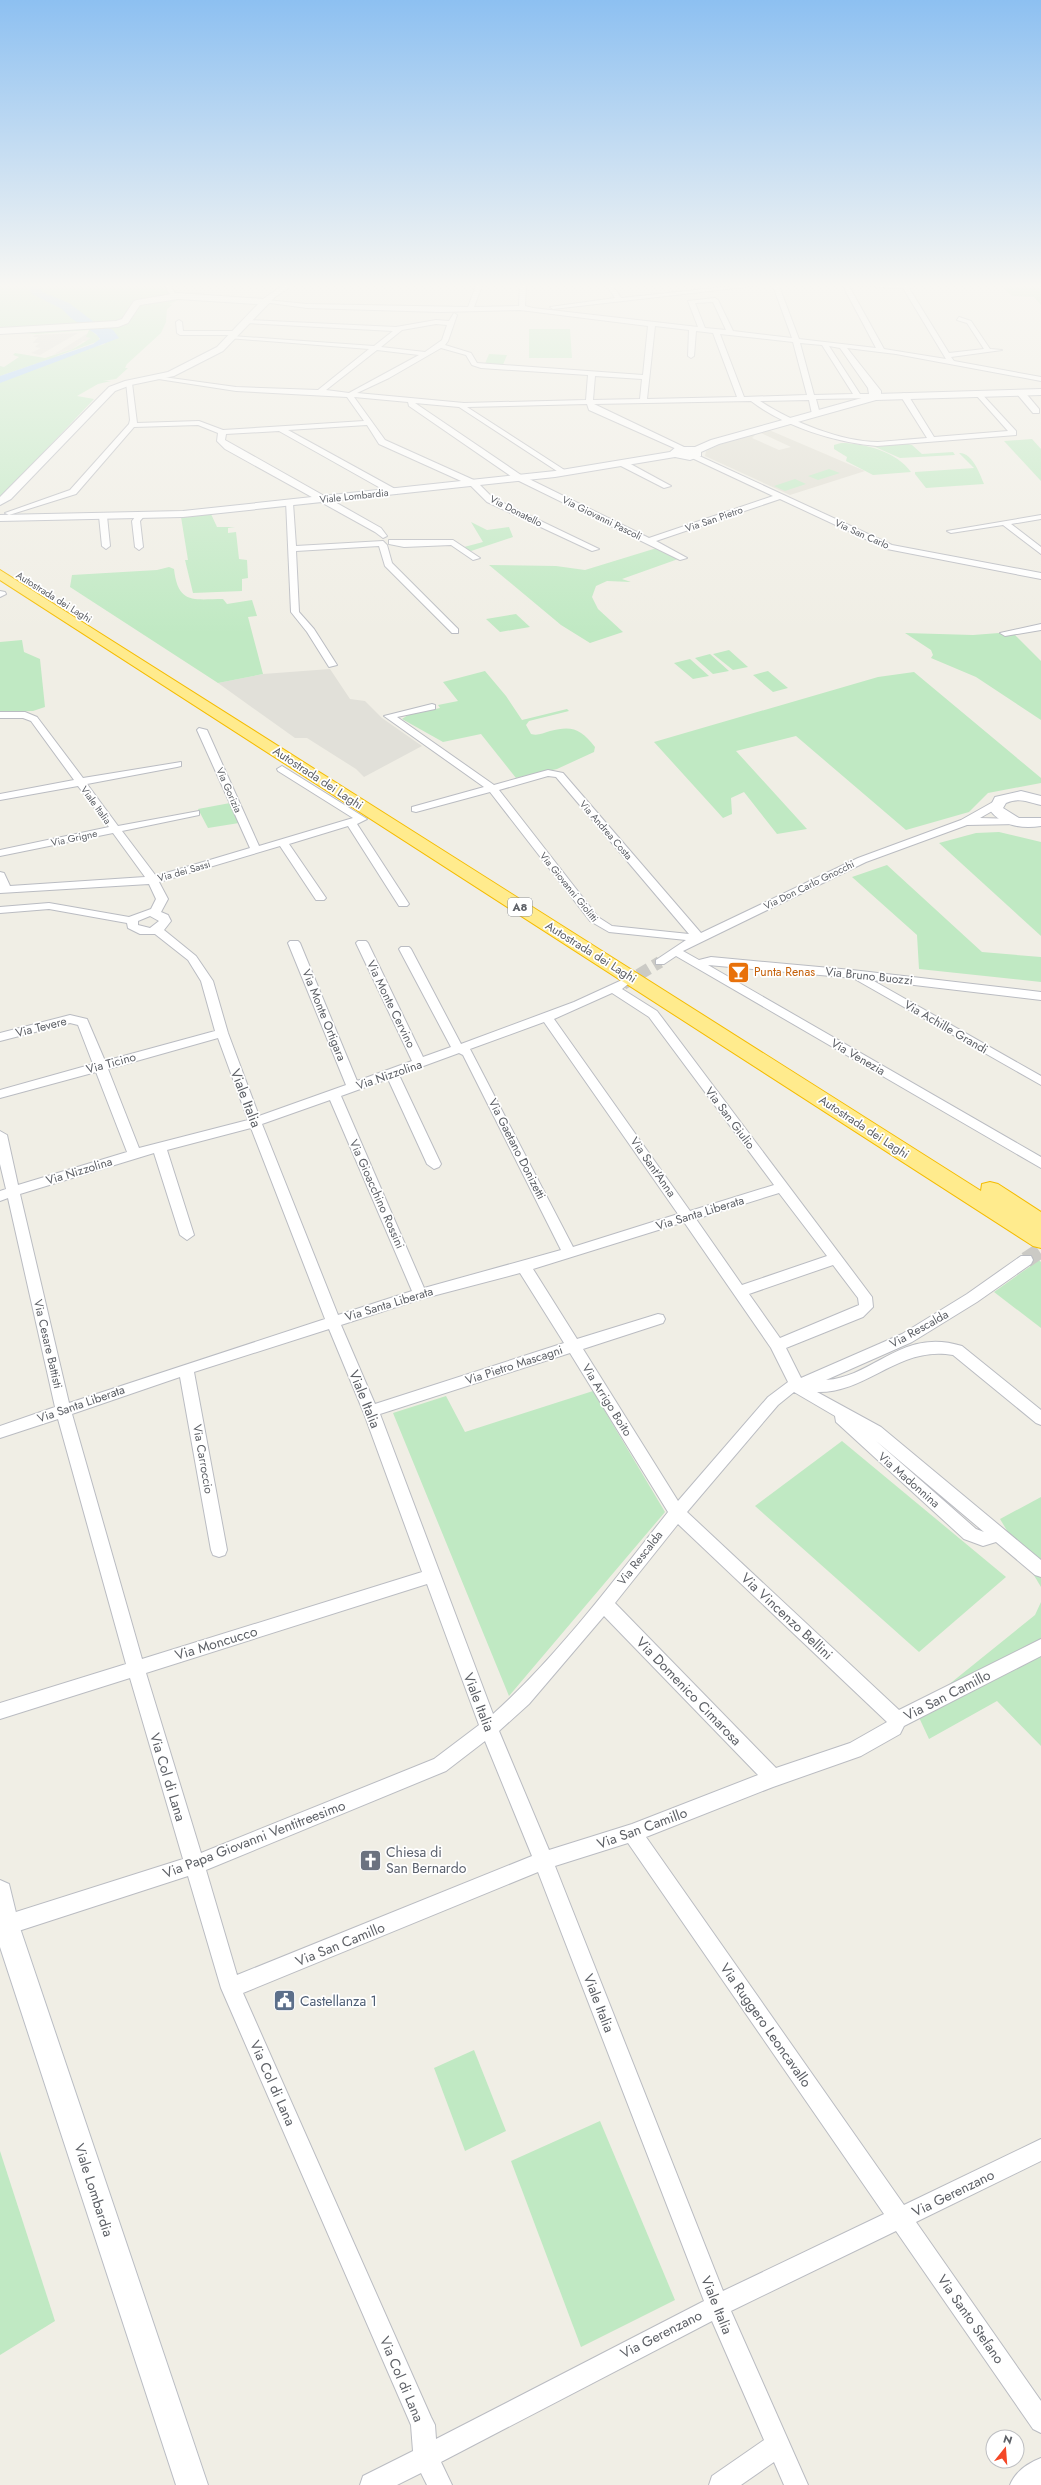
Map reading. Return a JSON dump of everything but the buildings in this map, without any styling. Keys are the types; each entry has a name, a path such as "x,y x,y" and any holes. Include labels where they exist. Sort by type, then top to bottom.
{"highway":[{"name":"Autostrada dei Laghi","path":"0,562 1041,1222"},
{"name":"Autostrada dei Laghi","path":"0,574 1041,1240"}],"street":[{"path":"4,508 100,402"},
{"path":"31,512 76,489 132,425 134,420 131,402"},
{"name":"Via Donatello","path":"354,402 367,423 382,442 473,483 490,500 595,549"},
{"name":"Via Giovanni Pascoli","path":"411,402 412,404 521,478 683,558"},
{"path":"423,402 462,405 589,402 593,408 678,451"},
{"path":"759,402 794,421 841,439 859,443 877,444 1013,433 987,402"},
{"path":"813,402 816,414"},
{"path":"695,453 715,442 794,421 816,414 844,402"},
{"path":"908,402 932,440"},
{"path":"1028,402 1036,411"},
{"path":"462,405 463,408 563,473"},
{"path":"132,425 159,426 199,423 222,432 367,423"},
{"path":"281,429 394,492"},
{"path":"222,432 221,441 228,447 378,530 384,542 388,564 455,631"},
{"name":"Viale Lombardia","path":"4,508 31,512 103,516 183,514 563,473 622,463 678,451 685,457 695,453"},
{"name":"Via San Carlo","path":"695,453 780,496 890,547 1041,576"},
{"path":"622,463 667,486"},
{"name":"Via San Pietro","path":"649,541 780,496"},
{"path":"290,503 295,612 311,631 332,665"},
{"path":"103,516 106,546"},
{"path":"139,547 136,521 141,516"},
{"path":"951,531 1041,517"},
{"path":"1005,523 1041,551"},
{"path":"292,550 384,542 404,544 453,542 476,558"},
{"path":"1005,633 1041,627"},
{"name":"Via Giovanni Giolitti","path":"432,706 389,716 492,788 594,920 600,925 609,929 699,938"},
{"name":"Viale Italia","path":"0,715 11,713 25,715 34,719 153,880 162,899 155,913"},
{"name":"Via Gorizia","path":"202,730 256,850"},
{"path":"0,797 178,764"},
{"name":"Via dei Sassi","path":"3,889 153,880 362,819 282,768"},
{"name":"Via Andrea Costa","path":"492,788 548,773 559,775 699,938"},
{"path":"416,809 492,788"},
{"name":"Via Don Carlo Gnocchi","path":"660,962 675,951 699,938 862,860 965,822 997,804 1000,800 1013,796 1037,797"},
{"path":"997,804 996,809 999,813 1021,823 1041,829"},
{"name":"Via Grigne","path":"0,853 195,813"},
{"name":"Via Don Carlo Gnocchi","path":"965,822 986,820 1021,823 1041,822"},
{"path":"351,822 403,904"},
{"path":"283,842 320,898"},
{"path":"0,875 3,889"},
{"path":"0,910 49,906 132,921 142,913 155,913 161,915 165,921 156,929 140,931 132,926 132,921"},
{"name":"Viale Italia","path":"156,929 192,958 208,981 222,1033 255,1122 332,1322 371,1410 431,1576 489,1728 543,1861 717,2306 777,2445 796,2485"},
{"name":"Via Monte Ortigara","path":"294,943 353,1088"},
{"name":"Via Monte Cervino","path":"362,943 420,1064"},
{"name":"Via Gaetano Donizetti","path":"405,949 456,1046 460,1050 468,1053 569,1253"},
{"name":"Via Venezia","path":"675,951 1041,1163"},
{"name":"Via Bruno Buozzi","path":"697,964 711,961 852,974 1038,995"},
{"name":"Via Achille Grandi","path":"852,974 1041,1081"},
{"name":"Via Nizzolina","path":"7,1194 159,1147 255,1122 460,1050 547,1017 618,987"},
{"name":"Via San Giulio","path":"618,987 653,1014 865,1297 866,1307 858,1313 777,1345"},
{"path":"1038,995 1041,1006"},
{"name":"Via Sant'Anna","path":"547,1017 777,1345 798,1385"},
{"name":"Via Tevere","path":"0,1037 70,1019 78,1019 83,1022 99,1066 135,1154"},
{"name":"Via Ticino","path":"0,1094 222,1033"},
{"path":"392,1074 434,1164"},
{"name":"Via Gioacchino Rossini","path":"334,1094 420,1294"},
{"name":"Via Cesare Battisti","path":"0,1139 7,1194 63,1410 136,1668"},
{"path":"159,1147 187,1235"},
{"name":"Via Santa Liberata","path":"0,1432 186,1369 420,1294 524,1267 782,1187"},
{"path":"740,1291 835,1258"},
{"name":"Via Rescalda","path":"489,1728 523,1698 604,1604 676,1512 773,1401 798,1385 906,1338 972,1298 1026,1260"},
{"name":"Via Arrigo Boito","path":"524,1267 676,1512"},
{"name":"Via Pietro Mascagni","path":"371,1410 658,1319"},
{"path":"798,1385 825,1386 839,1384 898,1356 929,1346 941,1346 957,1350 1041,1419"},
{"name":"Via Carroccio","path":"186,1369 219,1550"},
{"name":"Via Madonnina","path":"798,1385 828,1406 970,1534 985,1539 991,1538 995,1534 1041,1570"},
{"name":"Via Vincenzo Bellini","path":"676,1512 896,1720"},
{"name":"Via Moncucco","path":"0,1711 431,1576"},
{"name":"Via Domenico Cimarosa","path":"604,1604 773,1778"},
{"name":"Via San Camillo","path":"232,1988 543,1861 632,1833 773,1778 855,1750 894,1728 896,1720 1041,1647"},
{"name":"Via Col di Lana","path":"136,1668 232,1988 423,2425 425,2456 440,2485"},
{"name":"Via Papa Giovanni Ventitreesimo","path":"3,1926 195,1865 440,1765 489,1728"},
{"name":"Via Ruggero Leoncavallo","path":"632,1833 901,2218"},
{"name":"Viale Lombardia","path":"0,1893 3,1926 192,2485"},
{"name":"Via Gerenzano","path":"372,2485 425,2456 717,2306 1041,2150"},
{"name":"Via Santo Stefano","path":"901,2218 1041,2421"},
{"path":"721,2485 777,2445"},
{"path":"1022,2485 1041,2470"}],"shaded area":[{"path":"769,430 865,471 790,495 705,456 706,451 726,442 754,435 752,438 779,450 791,447 761,433"},
{"path":"330,669 350,699 365,701 382,718 422,746 364,777 356,769 307,738 295,738 218,683 263,674"}],"green space":[{"path":"0,402 91,402 0,498"},
{"path":"1032,439 1041,449 1041,481 1004,441"},
{"path":"850,443 880,450 898,459 911,472 873,475 846,461 847,457 834,449 834,445"},
{"path":"904,443 912,445 922,454 953,452 955,455 900,458 873,446"},
{"path":"959,453 968,456 972,460 984,484 926,488 915,474 915,472 974,468"},
{"path":"829,469 840,473 818,480 808,476"},
{"path":"795,479 806,484 785,491 774,486"},
{"path":"211,514 217,527 235,527 228,528 228,533 236,532 239,559 247,560 248,578 242,579 242,591 193,593 185,560 188,560 181,517"},
{"path":"471,522 487,530 509,527 513,537 468,552 464,547 483,542"},
{"path":"660,547 681,558 622,579 631,582 607,581 596,586 592,597 598,609 623,632 590,643 561,625 489,565 556,566 585,570"},
{"path":"169,567 174,569 179,589 189,598 223,599 227,604 252,600 257,616 248,617 263,674 218,683 70,587 72,575 157,570"},
{"path":"516,614 530,627 500,632 486,619"},
{"path":"1012,632 1041,661 1041,720 976,677 931,658 933,655 931,650 905,633 973,635"},
{"path":"22,640 24,652 40,659 45,707 33,711 0,712 0,642"},
{"path":"729,650 748,667 733,670 713,654"},
{"path":"710,654 729,671 713,674 695,658"},
{"path":"690,659 709,676 693,679 674,663"},
{"path":"485,671 506,696 522,720 567,709 569,711 529,721 526,725 531,734 534,735 564,728 576,730 585,736 595,747 594,752 557,769 516,778 481,734 443,742 402,719 408,715 440,708 438,705 458,701 443,682"},
{"path":"768,671 788,688 773,692 753,675"},
{"path":"914,672 1041,778 1041,783 988,793 969,812 906,830 796,736 736,751 807,829 777,834 744,792 731,798 732,814 723,818 654,742 878,677"},
{"path":"230,803 239,823 208,828 198,809"},
{"path":"999,832 1041,842 1041,936 939,843 976,833"},
{"path":"887,865 982,952 1041,957 1041,982 919,969 917,935 852,877"},
{"path":"1039,1260 1041,1262 1041,1328 994,1292"},
{"path":"593,1391 665,1512 509,1696 393,1413 446,1396 465,1432"},
{"path":"842,1441 1006,1577 919,1652 755,1506"},
{"path":"1041,1497 1041,1587 1000,1519"},
{"path":"1041,1602 1041,1746 997,1701 929,1739 916,1711 1035,1615"},
{"path":"474,2050 506,2131 465,2151 434,2068"},
{"path":"600,2121 675,2300 581,2347 511,2161"},
{"path":"0,2151 55,2321 0,2355"}],"tunnel":[{"path":"623,984 660,962"},
{"path":"1026,1260 1041,1250"}],"place":[{"name":"Punta Renas","path":"739,972"},
{"name":"Chiesa di San Bernardo","path":"371,1860"},
{"name":"Castellanza 1","path":"284,2001"}]}
